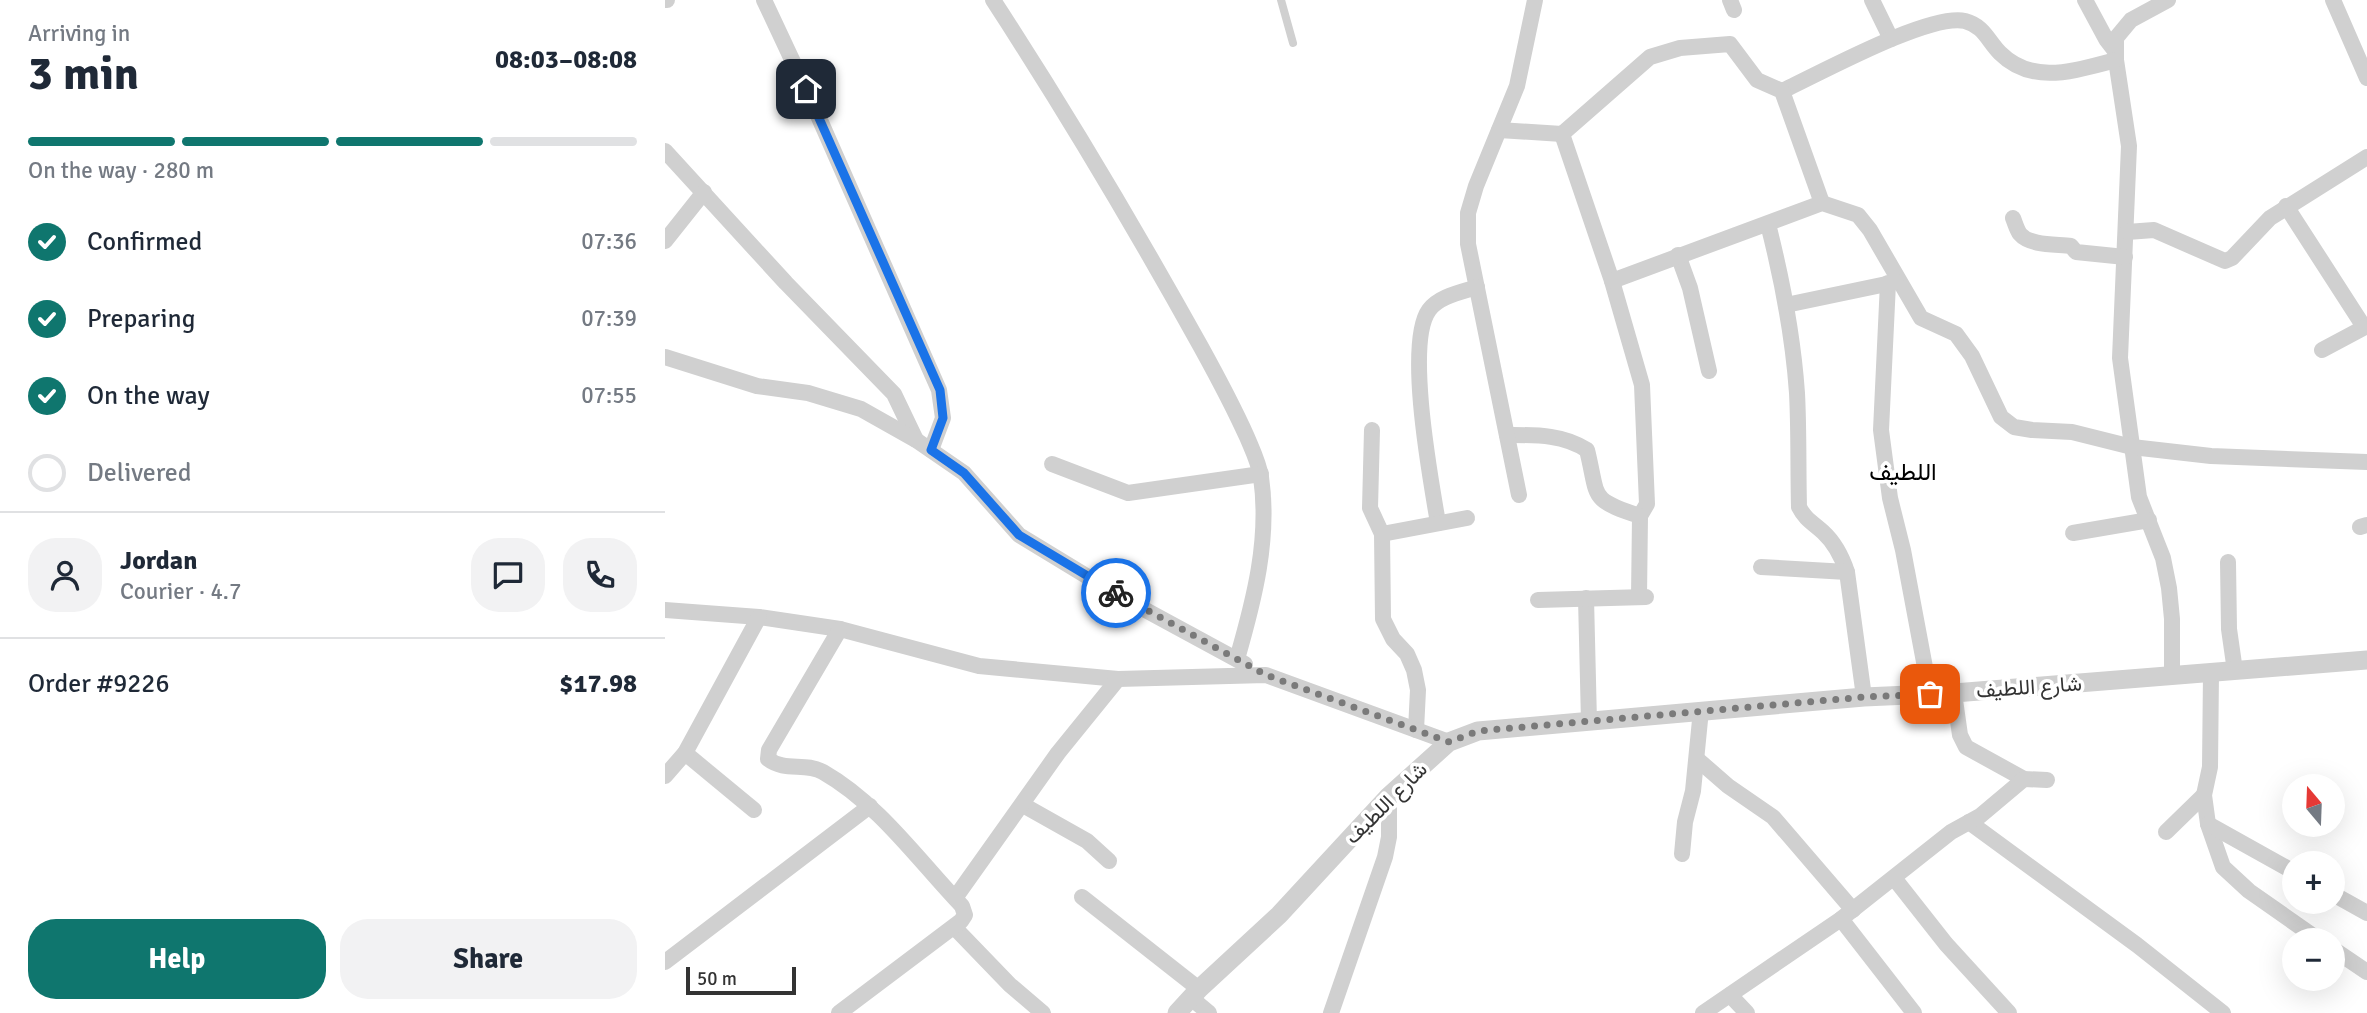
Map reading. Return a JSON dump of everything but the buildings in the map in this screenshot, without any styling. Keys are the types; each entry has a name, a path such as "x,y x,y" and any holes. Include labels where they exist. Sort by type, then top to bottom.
{"street":[{"path":"764,0 940,390 943,418 931,450"},
{"path":"993,0 1027,52 1182,313 1233,406 1261,474 1262,554 1256,595 1237,659"},
{"path":"1518,495 1468,244 1468,213 1517,86 1535,0"},
{"path":"1872,0 1891,38"},
{"path":"2085,0 2116,56"},
{"path":"2168,0 2131,20 2116,38 2116,56 2129,146 2120,358 2139,497 2163,558 2169,589 2172,676"},
{"path":"2333,0 2367,78"},
{"path":"1782,91 1891,38 1948,21 1965,21 1981,28 2000,53 2026,71 2045,75 2116,56"},
{"path":"1499,130 1562,134 1650,57 1680,48 1730,44 1757,80 1782,91 1822,203"},
{"path":"1538,600 1643,597 1640,516 1647,504 1642,385 1612,281 1562,134"},
{"path":"665,151 786,283 894,394 916,440"},
{"path":"2127,232 2154,230 2225,261 2232,258 2270,218 2286,206 2367,157"},
{"path":"665,241 703,192"},
{"path":"1612,281 1822,203 1858,215 1876,239 1894,282 1921,318 1957,334 1972,356 2001,417 2014,427 2072,432 2132,447 2211,456 2367,461"},
{"path":"2286,206 2366,327 2322,350"},
{"path":"2013,218 2023,237 2071,246 2076,252 2125,257"},
{"path":"1768,223 1786,305 1797,393 1799,507 1804,517 1823,532 1842,556 1847,572 1864,697"},
{"path":"1678,255 1691,288 1709,371"},
{"path":"1786,305 1894,282"},
{"path":"1894,282 1881,430 1890,498 1903,550 1930,694"},
{"path":"1438,523 1422,416 1419,359 1423,323 1429,309 1440,300 1477,287"},
{"path":"665,357 757,386 808,393 861,409 916,440 964,473 1019,535 1116,593 1266,675 1449,742"},
{"path":"1372,430 1370,508 1382,534 1383,619 1393,639 1407,654 1414,670 1419,690 1416,730"},
{"path":"1507,435 1547,435 1579,444 1587,450 1594,489 1604,502 1640,516"},
{"path":"1052,464 1128,493 1261,474"},
{"path":"1382,534 1467,518"},
{"path":"2073,533 2149,520"},
{"path":"2228,562 2229,629 2235,671"},
{"path":"1761,567 1847,572"},
{"path":"1586,598 1589,722"},
{"path":"665,610 759,617 840,629 979,666 1118,679 1266,675"},
{"path":"665,776 685,753 759,617"},
{"path":"839,1013 954,927 965,915 962,906 870,806 822,771 811,767 777,766 768,759 769,750 840,629"},
{"name":"شارع اللطيف","path":"1177,1013 1279,915 1389,796 1449,742 1478,731 1701,710 2367,660"},
{"path":"2211,673 2210,767 2204,795 2208,824 2223,867 2249,891 2302,928"},
{"path":"955,898 1023,806 1058,753 1118,679"},
{"path":"1954,693 1960,735 1966,747 2024,779 2047,780"},
{"path":"1682,854 1685,822 1693,791 1701,710"},
{"path":"685,753 754,810"},
{"path":"1697,759 1728,786 1773,817 1847,915 1914,1013"},
{"path":"1703,1013 1847,915 1951,832 1980,816 2024,779"},
{"path":"2166,832 2204,795"},
{"path":"1331,1013 1385,857 1390,827 1389,796"},
{"path":"665,962 870,806"},
{"path":"1023,806 1087,841 1109,861"},
{"path":"1969,822 2137,945 2223,1013"},
{"path":"2208,824 2282,865"},
{"path":"1893,878 1946,944 2010,1013"},
{"path":"1082,897 1195,994 1209,1013"},
{"path":"2345,901 2367,913"},
{"path":"954,927 1010,985 1043,1013"},
{"path":"2345,957 2367,972"},
{"path":"1730,995 1747,1013"}],"lane":[{"path":"1281,0 1293,43"}],"way so far":[{"path":"1116,593 1266,675 1449,742 1478,731 1701,710 1930,694"}],"district":[{"name":"اللطيف","path":"1903,472"}],"route":[{"path":"806,89 940,390 943,418 931,450 964,473 1019,535 1116,593"}]}
